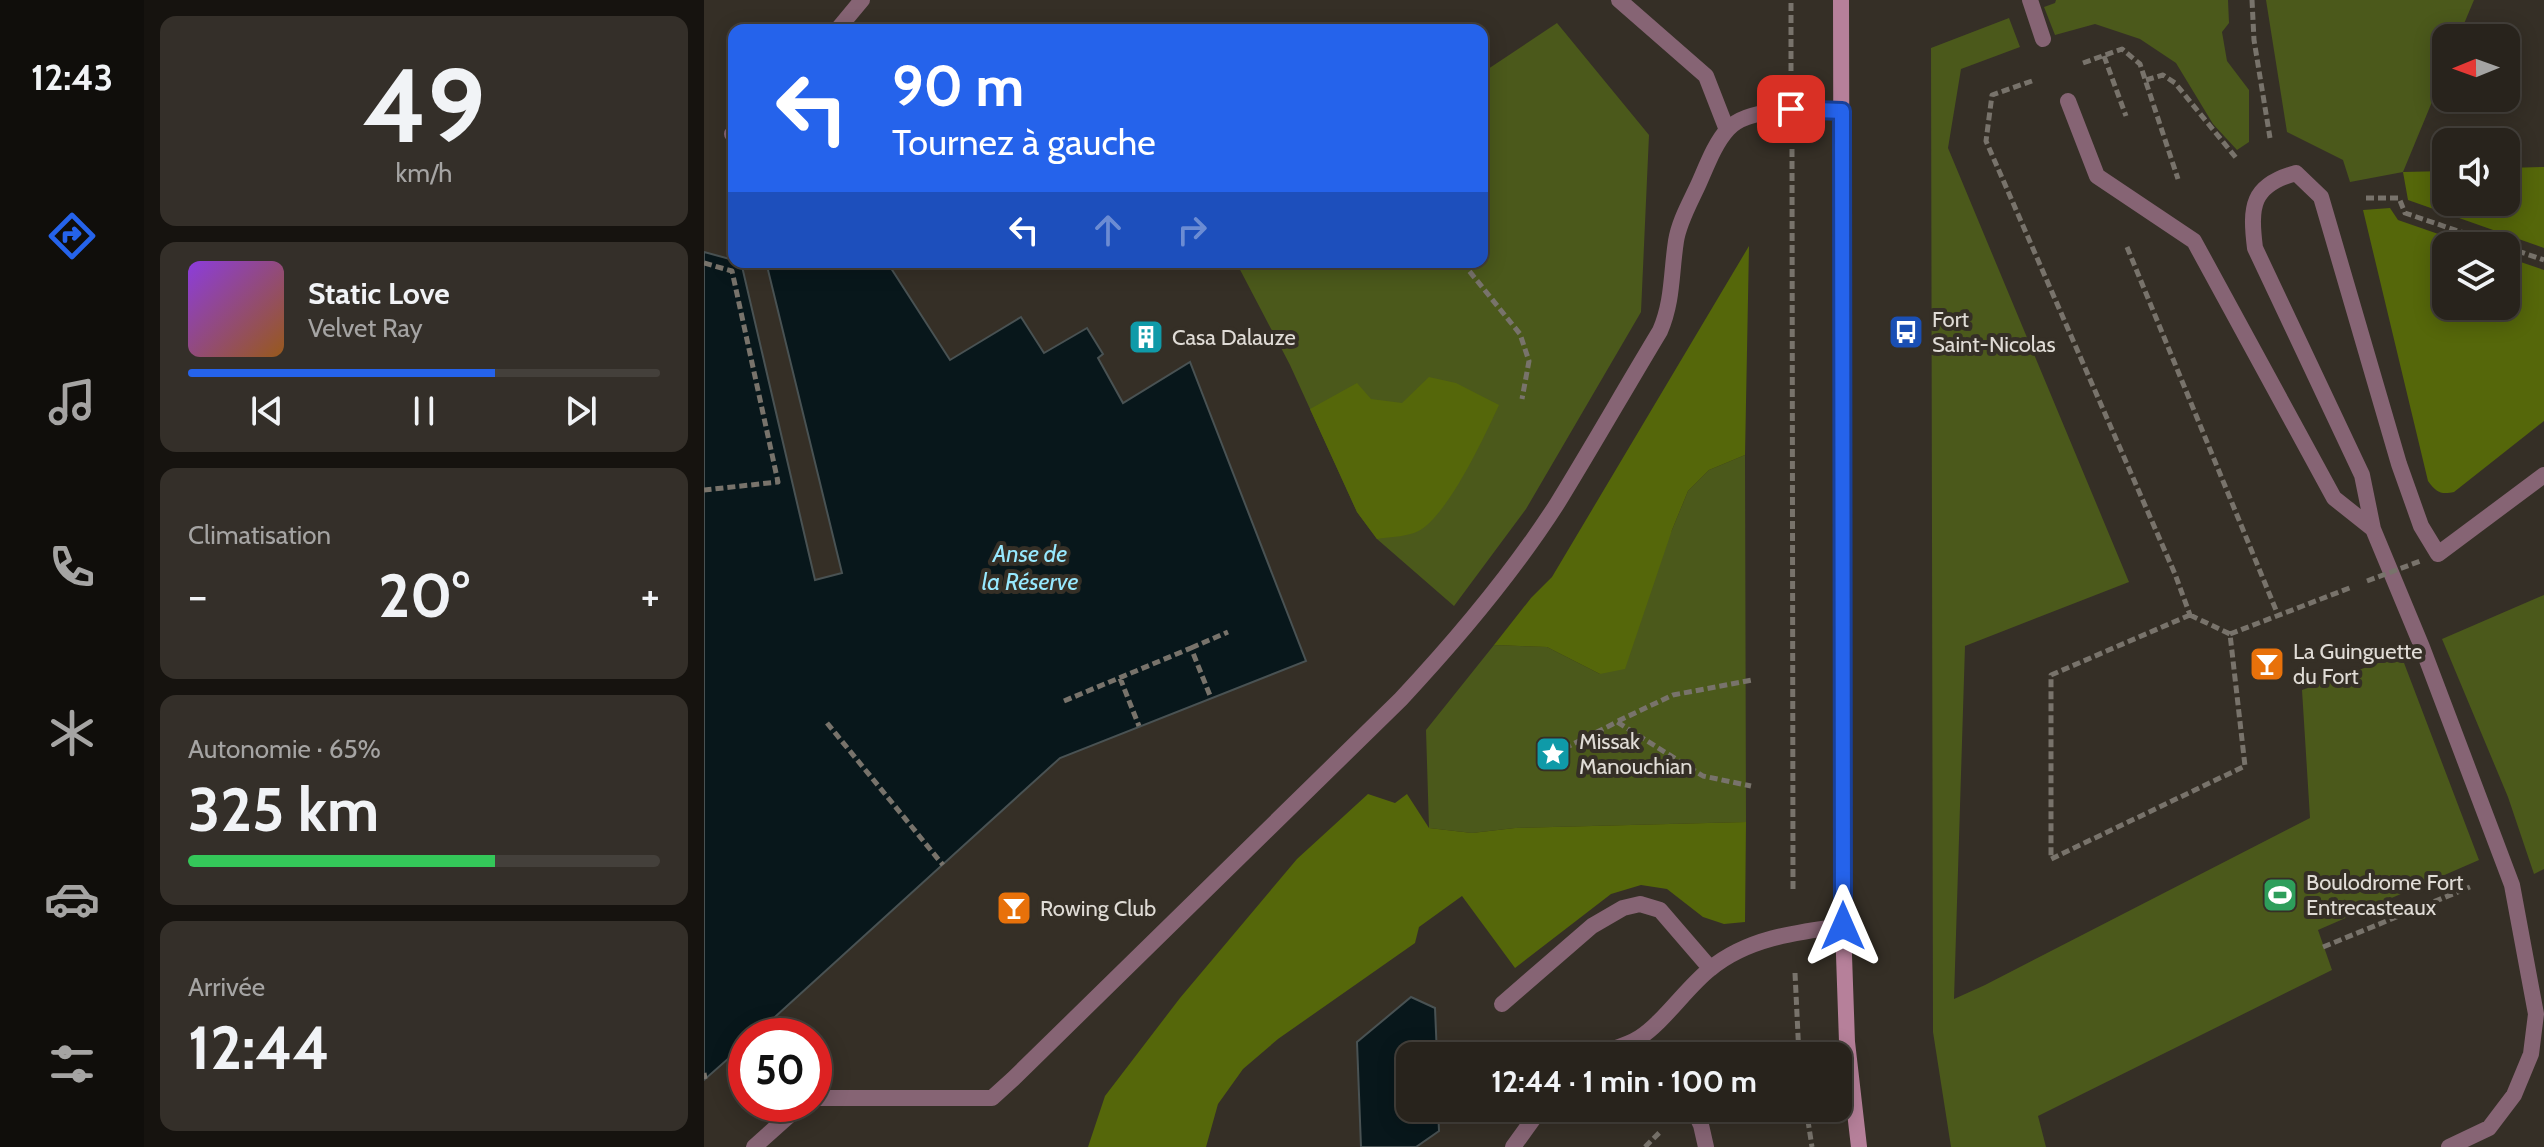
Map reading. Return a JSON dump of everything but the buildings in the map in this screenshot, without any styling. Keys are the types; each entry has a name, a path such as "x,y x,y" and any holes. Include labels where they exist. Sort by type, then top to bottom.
{"main road":[{"path":"1841,0 1843,926 1847,1042 1859,1147"}],"lane":[{"path":"842,24 862,0"},
{"path":"1619,0 1706,76 1727,130"},
{"path":"2030,0 2043,39"},
{"path":"2068,101 2097,176 2194,241 2334,498 2373,529"},
{"path":"832,1098 992,1098 1401,699 1458,637 1555,506 1660,331 1669,311 1677,236 1712,155 1727,130 1744,119 1791,109 1842,111"},
{"path":"2449,1147 2489,1128 2514,1095 2531,1054 2538,979 2508,872 2373,529 2362,475 2255,248 2251,215 2260,193 2276,178 2296,173 2321,197 2399,464 2421,526 2438,554 2544,475"},
{"path":"1502,1004 1592,926 1623,908 1640,904 1660,910 1710,968"},
{"path":"1630,1042 1640,1038 1710,968 1757,943 1793,933 1843,926"},
{"path":"1640,1038 1643,1042"},
{"path":"754,1147 782,1122"},
{"path":"1513,1147 1531,1122"},
{"path":"1700,1122 1706,1147"}],"path":[{"path":"1791,0 1793,933 1798,1042"},
{"path":"2252,0 2254,40 2276,178"},
{"path":"2076,66 2122,49 2140,64 2186,205 2194,241"},
{"path":"2104,56 2126,116"},
{"path":"2146,80 2163,75 2175,83 2209,128 2230,149"},
{"path":"2034,80 1992,95 1986,141 2190,615 2230,634 2341,591"},
{"path":"2321,197 2399,198 2405,213 2460,232"},
{"path":"2520,252 2544,260"},
{"path":"704,263 732,271 778,482 704,490"},
{"path":"2134,265 2278,615"},
{"path":"1467,268 1520,334 1529,361 1522,399"},
{"path":"2367,581 2423,560"},
{"path":"2190,615 2051,675 2051,859 2245,766 2230,634"},
{"path":"1064,701 1228,632"},
{"path":"1191,648 1211,698"},
{"path":"1120,678 1139,726"},
{"path":"1553,754 1673,695 1752,680"},
{"path":"1617,722 1703,776 1751,786"},
{"path":"827,723 943,865"},
{"path":"2323,947 2508,872"},
{"path":"1808,1122 1812,1147"}],"green space":[{"path":"2056,0 2228,0 2229,23 2222,32 2227,61 2249,90 2249,142 2237,150 2213,124 2176,63 2140,39 2095,24 2055,35 2044,7"},
{"path":"2266,0 2474,0 2464,24 2432,24 2432,102 2403,172 2350,182 2343,160 2287,132"},
{"path":"2009,18 2020,47 1961,69 1948,148 2129,582 1965,646 1954,999 2310,818 2302,690 2401,655 2479,860 2318,930 2332,970 2038,1116 2046,1147 1951,1147 1933,1032 1931,48"},
{"path":"1557,23 1649,135 1641,312 1526,509 1454,606 1377,539 1357,512 1290,365 1239,268 1488,268 1488,69"},
{"path":"2544,167 2544,248 2520,240 2520,232 2499,232 2453,216 2520,216 2520,168"},
{"path":"2432,171 2432,208 2408,200 2403,172"},
{"path":"2390,208 2398,220 2433,232 2432,320 2520,320 2520,262 2544,270 2544,421 2454,492 2439,492 2428,481 2363,210"},
{"path":"1749,246 1745,455 1709,470 1688,491 1625,669 1600,674 1547,647 1494,645 1552,577"},
{"path":"1429,377 1456,383 1499,405 1463,476 1438,513 1414,533 1377,539 1357,512 1310,409 1357,383 1371,399 1402,403"},
{"path":"1745,455 1746,822 1515,828 1472,833 1429,828 1426,730 1494,645 1547,647 1600,674 1672,530 1688,491 1709,470"},
{"path":"2544,595 2544,869 2534,874 2508,797 2442,639"},
{"path":"1368,794 1395,803 1407,794 1429,828 1472,833 1515,828 1746,822 1745,922 1724,924 1703,917 1667,889 1641,885 1611,894 1515,968 1462,896 1419,927 1415,943 1278,1039 1243,1069 1218,1104 1206,1147 1088,1147 1105,1096 1180,998 1297,859"}],"water":[{"name":"Anse de la Réserve","path":"704,252 728,258 728,268 742,268 815,580 842,573 768,270 770,268 891,268 950,360 1021,317 1044,353 1087,328 1103,354 1098,358 1123,403 1190,362 1306,661 1060,758 774,1018 728,1018 728,1059 704,1080"},
{"path":"1411,997 1435,1008 1436,1042 1396,1042 1396,1122 1439,1122 1439,1131 1416,1147 1361,1147 1357,1042"}],"place":[{"name":"Fort Saint-Nicolas","path":"1906,332"},
{"name":"Casa Dalauze","path":"1146,337"},
{"name":"La Guinguette du Fort","path":"2267,664"},
{"name":"Missak Manouchian","path":"1553,754"},
{"name":"Boulodrome Fort Entrecasteaux","path":"2280,895"},
{"name":"Rowing Club","path":"1014,908"}],"route":[{"path":"1791,109 1842,111 1843,926"}]}
